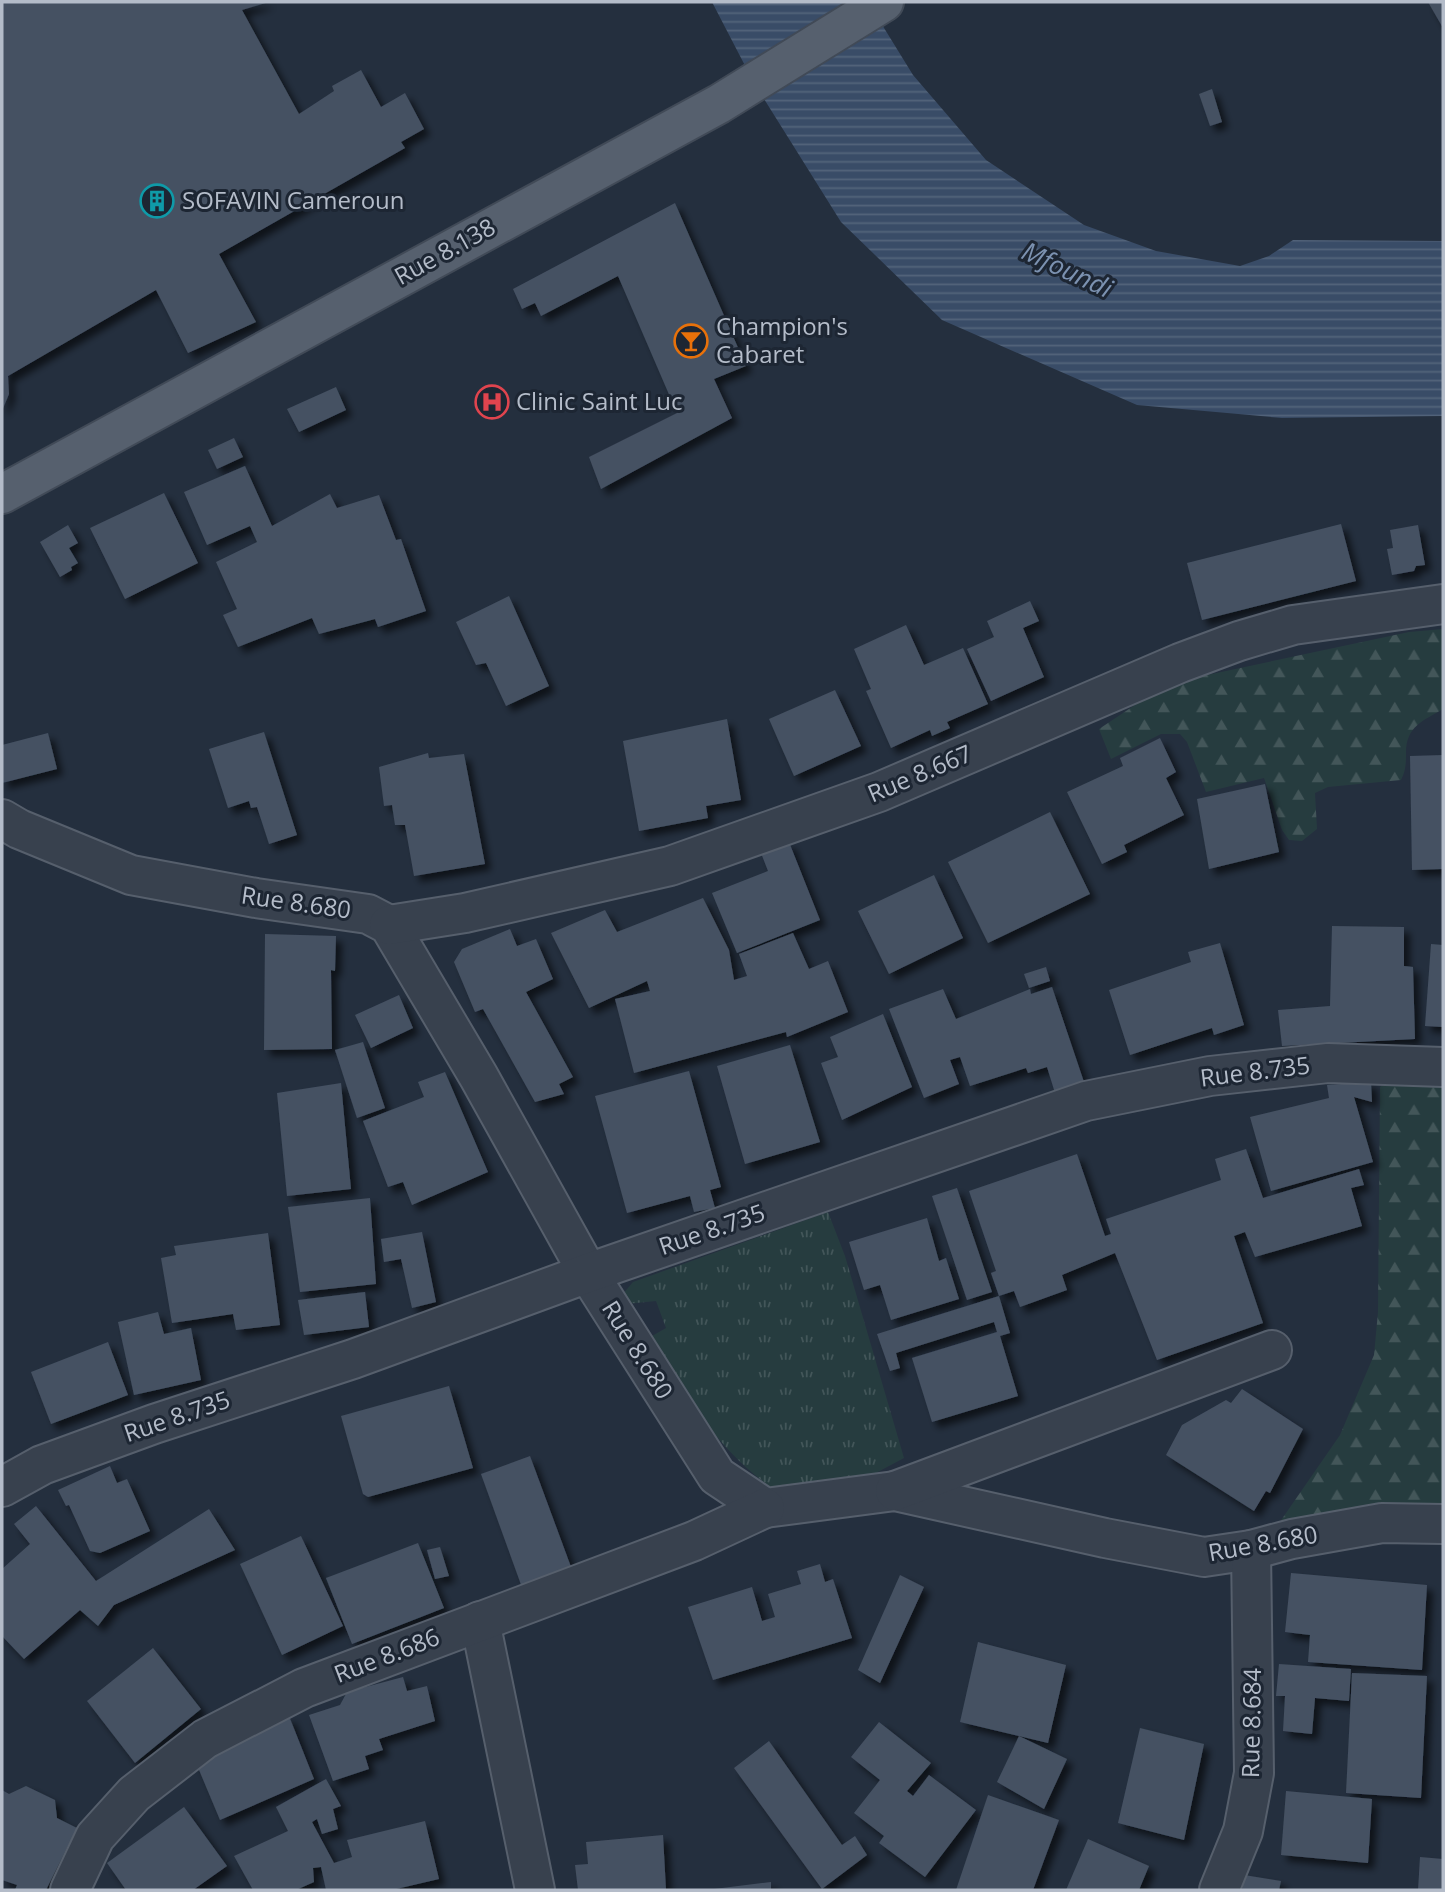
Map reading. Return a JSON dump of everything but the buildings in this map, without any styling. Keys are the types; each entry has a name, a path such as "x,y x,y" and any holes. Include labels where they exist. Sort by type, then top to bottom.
{"main road":[{"name":"Rue 8.138","path":"2,494 719,104 884,2"}],"street":[{"name":"Rue 8.667","path":"389,925 466,914 670,866 879,792 1180,663 1239,641 1293,625 1443,604"},
{"name":"Rue 8.680","path":"2,819 19,829 131,875 256,898 368,914 389,925 479,1077 588,1273 717,1476 765,1508 895,1491 1204,1557 1382,1523 1443,1524"},
{"name":"Rue 8.735","path":"2,1487 42,1465 92,1447 354,1359 588,1273 1086,1101 1210,1076 1328,1063 1443,1066"},
{"path":"895,1491 1272,1350"},
{"name":"Rue 8.686","path":"70,1890 95,1837 134,1794 205,1739 304,1688 694,1541 765,1508"},
{"name":"Rue 8.684","path":"1219,1890 1243,1831 1254,1773 1251,1550"},
{"path":"480,1621 535,1890"}],"green space":[{"path":"1443,629 1443,709 1412,730 1401,780 1328,787 1315,793 1317,829 1302,841 1289,840 1282,830 1264,778 1206,792 1187,742 1180,734 1161,734 1111,759 1099,729 1138,703 1193,678 1409,632"},
{"path":"1390,1079 1443,1088 1443,1531 1266,1542 1340,1435 1374,1355 1378,1312 1380,1087"},
{"path":"828,1212 845,1256 904,1458 859,1482 773,1489 719,1439 645,1340 666,1328 656,1301 626,1304 622,1295 633,1282"}],"water":[{"name":"Mfoundi","path":"712,2 868,2 913,75 986,160 1084,225 1156,251 1240,266 1269,256 1293,240 1443,241 1443,416 1282,418 1137,405 942,320 841,222 754,83"}],"place":[{"name":"SOFAVIN Cameroun","path":"157,201"},
{"name":"Champion's Cabaret","path":"691,341"},
{"name":"Clinic Saint Luc","path":"492,402"}]}
